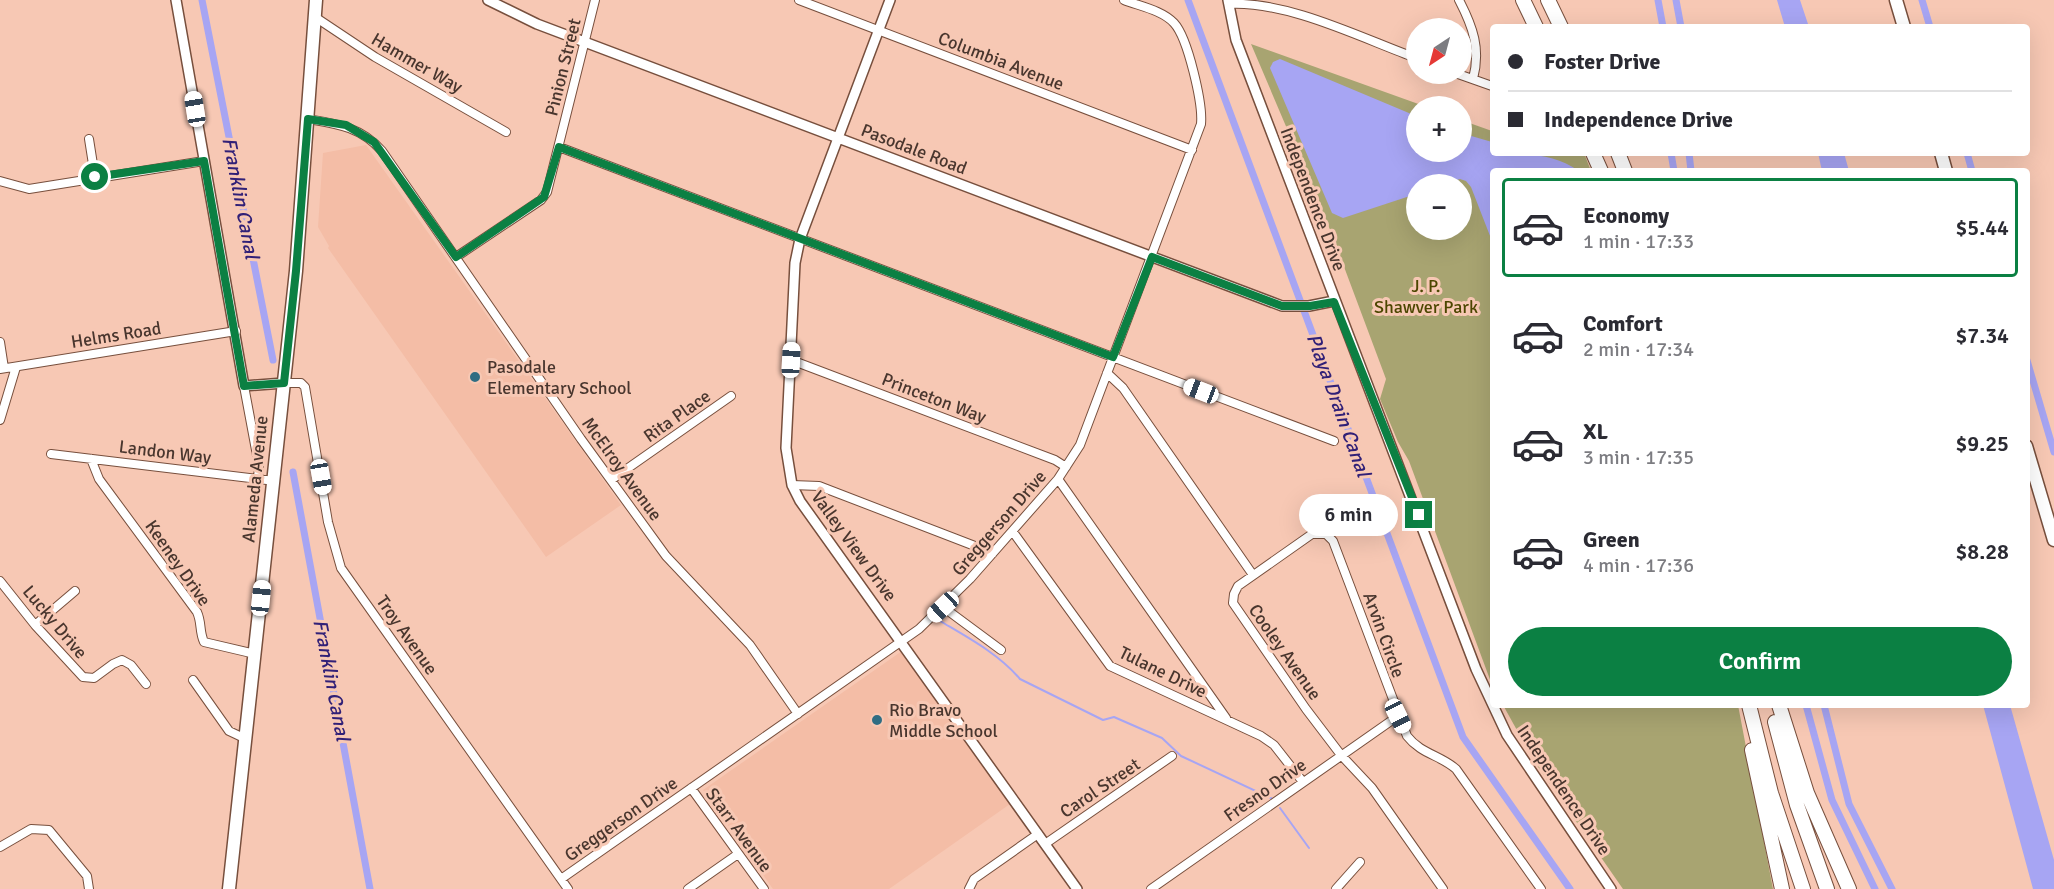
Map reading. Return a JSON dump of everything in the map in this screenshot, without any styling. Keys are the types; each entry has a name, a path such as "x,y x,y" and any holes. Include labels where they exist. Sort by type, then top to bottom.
{"highway":[{"path":"1523,0 1535,24"},
{"path":"1548,0 1560,24"},
{"path":"1748,708 1772,849 1782,889"},
{"path":"1748,708 1772,794 1803,889"},
{"path":"1772,708 1797,805 1827,889"},
{"path":"1780,708 1807,793 1849,889"}],"main road":[{"name":"Alameda Avenue","path":"229,889 296,271 316,0"},
{"path":"1896,0 1903,24"},
{"path":"2030,459 2054,540"}],"street":[{"path":"176,0 236,331 259,466 258,478"},
{"name":"Pasodale Road","path":"488,0 537,24 1282,306 1293,308 1334,302"},
{"name":"Pinion Street","path":"456,257 541,200 547,192 595,0"},
{"name":"Columbia Avenue","path":"799,0 1192,150"},
{"name":"Valley View Drive","path":"890,0 800,239 795,263 786,448 792,485 1077,889"},
{"name":"Greggerson Drive","path":"561,879 902,642 943,607 1013,532 1066,467 1080,445 1201,124 1201,99 1179,30 1168,18 1124,0"},
{"path":"1459,0 1476,41 1476,66 1473,79 1490,85"},
{"path":"1229,2 1254,3 1284,9 1406,54"},
{"name":"Independence Drive","path":"1229,2 1236,40 1334,302 1490,700"},
{"name":"Hammer Way","path":"315,17 375,57 506,132"},
{"name":"McElroy Avenue","path":"308,119 346,125 374,142 666,556 750,645 798,714"},
{"path":"90,139 95,177"},
{"path":"559,147 1334,441"},
{"path":"0,181 29,189 204,161"},
{"name":"Helms Road","path":"2,368 236,331"},
{"path":"0,342 2,368"},
{"name":"Princeton Way","path":"791,360 1055,460 1066,467"},
{"path":"0,420 16,367"},
{"name":"Cooley Avenue","path":"1107,373 1123,388 1253,575 1235,590 1235,606 1341,755 1372,788 1443,889"},
{"path":"244,386 284,383"},
{"name":"Troy Avenue","path":"284,383 301,383 304,387 328,522 341,568 568,889"},
{"name":"Rita Place","path":"611,480 731,396"},
{"name":"Landon Way","path":"51,454 275,481"},
{"name":"Keeney Drive","path":"91,459 99,479 196,612 201,622 200,633 204,642 255,654"},
{"path":"1058,479 1227,720"},
{"path":"792,485 819,486 993,553"},
{"name":"Tulane Drive","path":"1013,532 1110,666 1227,720 1274,745 1303,782"},
{"name":"Arvin Circle","path":"1253,575 1312,534 1322,533 1330,537 1407,736 1419,749 1448,762 1456,769 1541,889"},
{"name":"Lucky Drive","path":"0,580 35,625 83,677 94,678 122,660 131,665 146,684"},
{"path":"35,625 75,591"},
{"path":"943,607 1000,650"},
{"path":"193,680 229,731 246,739"},
{"name":"Independence Drive","path":"1494,708 1536,782 1611,889"},
{"name":"Fresno Drive","path":"1151,889 1398,716"},
{"name":"Carol Street","path":"1045,844 1172,756"},
{"name":"Starr Avenue","path":"691,788 764,889"},
{"path":"0,847 31,829 49,830 87,876 89,889"},
{"path":"969,889 974,879 1038,834"},
{"path":"688,889 738,854"},
{"path":"1336,889 1360,862"}],"shaded area":[{"path":"1777,0 1800,0 1808,24 1784,24"},
{"path":"1280,59 1406,112 1406,162 1472,162 1472,136 1490,141 1490,156 1548,157 1574,168 1490,168 1490,236 1472,190 1472,174 1406,174 1406,197 1343,218 1332,213 1270,68 1273,62"},
{"name":"Pasodale Elementary School","path":"366,145 621,505 546,557 328,248 318,227 323,153"},
{"path":"1819,156 1845,156 1848,168 1821,168"},
{"name":"Rio Bravo Middle School","path":"902,651 1010,804 889,889 773,889 703,790"},
{"path":"1984,708 2011,708 2054,860 2054,889 2033,889"}],"green space":[{"name":"J. P. Shawver Park","path":"1251,44 1406,100 1406,162 1472,162 1472,124 1490,130 1490,156 1585,156 1590,168 1490,168 1490,680 1409,461 1398,442 1380,399 1386,379 1331,232"},
{"path":"1505,708 1739,708 1773,889 1623,889 1534,761"}],"waterway":[{"name":"Franklin Canal","path":"202,0 273,360"},
{"name":"Playa Drain Canal","path":"1188,0 1463,737 1570,889"},
{"path":"1658,0 1662,24"},
{"path":"1676,0 1680,24"},
{"path":"1922,0 1929,24"},
{"path":"1672,156 1674,168"},
{"path":"1689,156 1691,168"},
{"path":"1968,156 1971,168"},
{"path":"2030,371 2054,452"},
{"name":"Franklin Canal","path":"293,472 370,889"},
{"path":"940,621 993,654 1020,679 1103,720 1114,717 1162,738 1181,756 1273,799"},
{"path":"1807,708 1832,800 1875,889"},
{"path":"1825,708 1849,804 1892,889"},
{"path":"1280,808 1309,848"}],"place":[{"name":"Pasodale Elementary School","path":"475,377"},
{"name":"Rio Bravo Middle School","path":"877,720"}],"route":[{"path":"95,177 204,161 244,386 284,383 302,211 308,119 346,125 366,135 374,142 456,257 544,197 559,147 1113,357 1152,257 1282,306 1293,308 1334,302 1419,515"}]}
